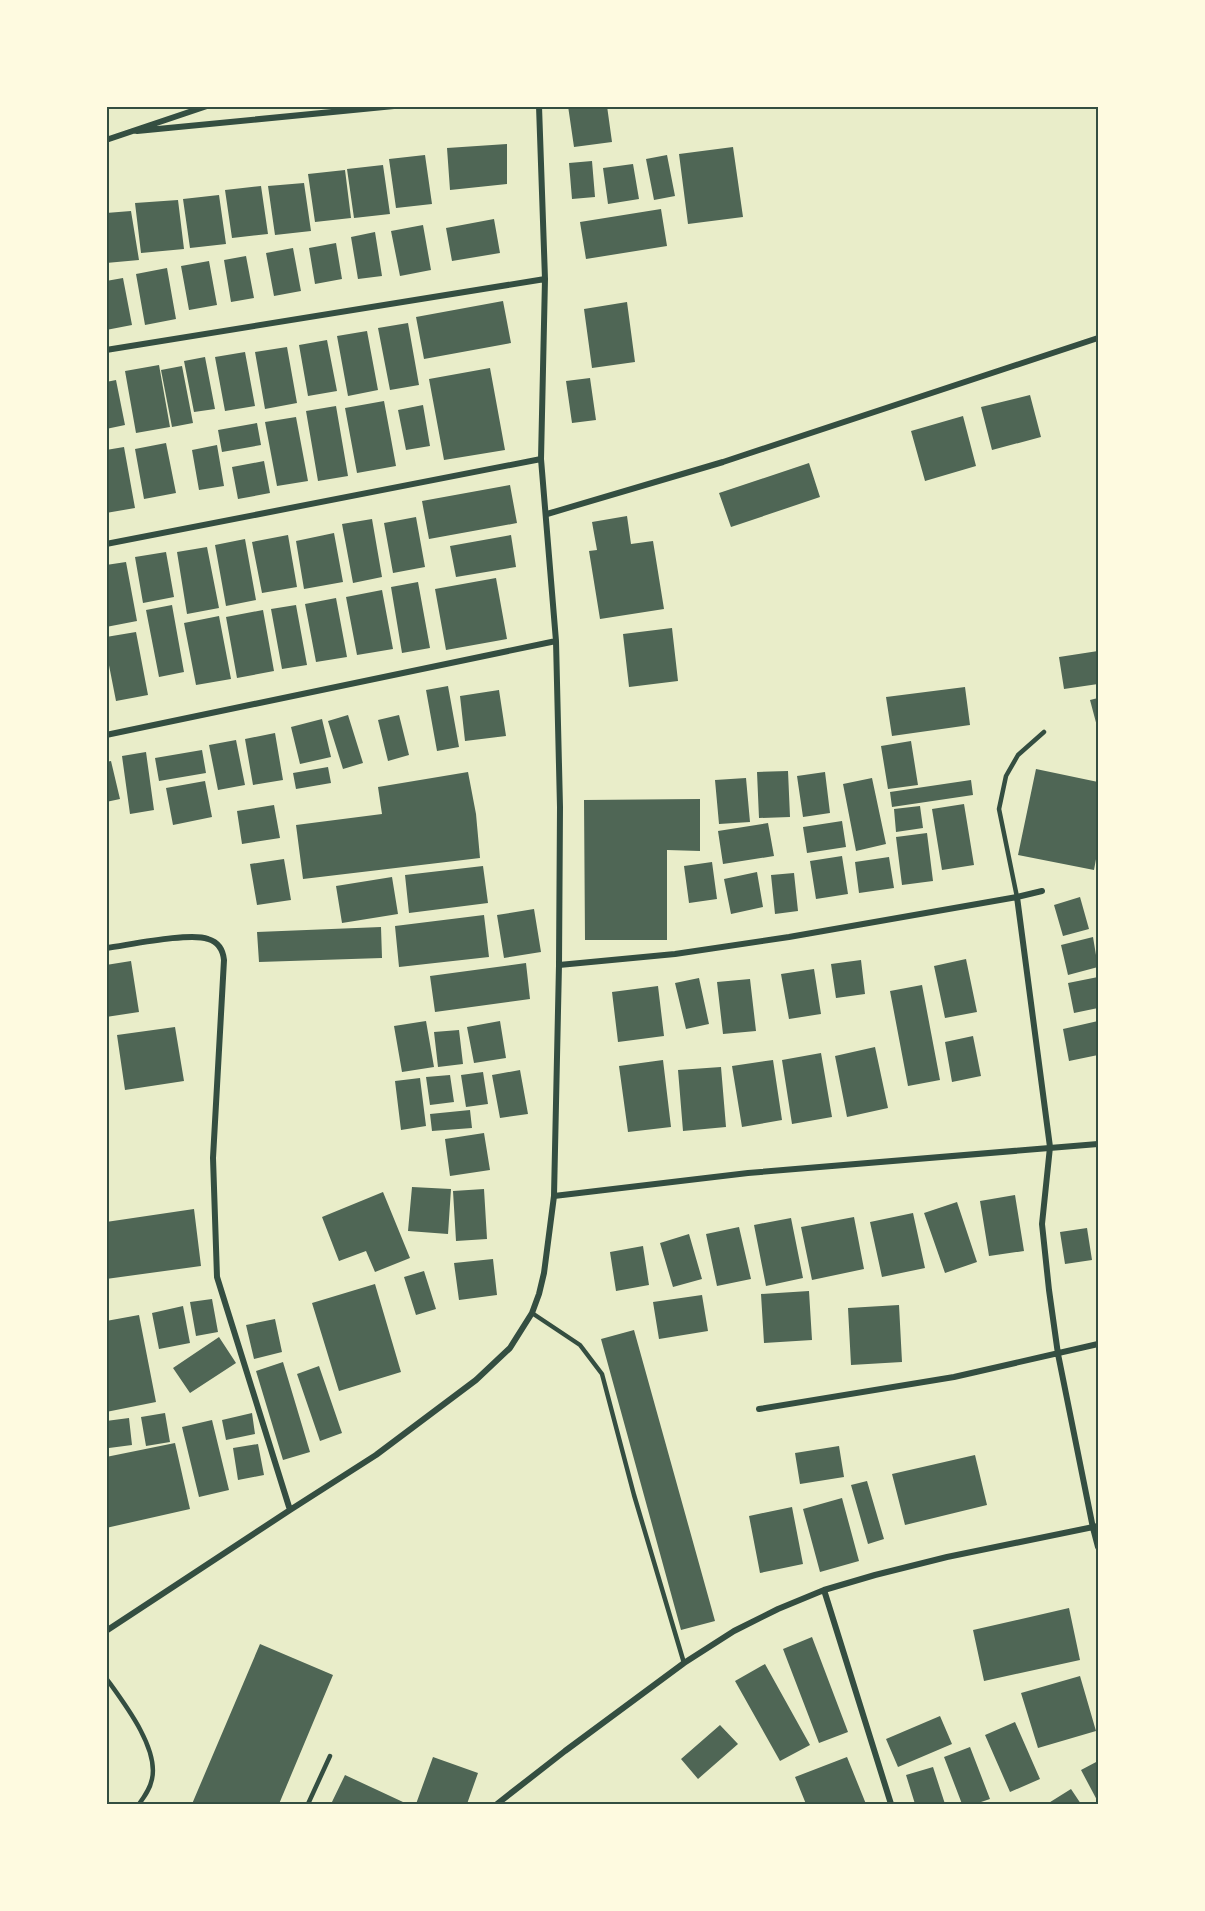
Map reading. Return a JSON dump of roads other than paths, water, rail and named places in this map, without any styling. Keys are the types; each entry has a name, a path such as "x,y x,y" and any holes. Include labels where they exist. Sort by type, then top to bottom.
{"street":[{"path":"106,140 207,106"},
{"path":"137,131 394,106"},
{"path":"106,1631 376,1455 476,1380 510,1348 532,1313 544,1273 554,1196 560,807 556,642 541,459 545,279 539,106"},
{"path":"106,350 545,279"},
{"path":"547,514 723,462 1098,338"},
{"path":"106,543 541,459"},
{"path":"106,735 556,642"},
{"path":"559,964 675,954 1042,891"},
{"path":"1017,897 1050,1147 1042,1224 1048,1290 1058,1354 1096,1527 1098,1547"},
{"path":"106,948 193,936 214,942 222,952 224,960 213,1158 217,1277 290,1510"},
{"path":"554,1196 748,1173 1098,1144"},
{"path":"759,1409 954,1377 1098,1344"},
{"path":"497,1804 565,1750 684,1663 735,1631 778,1609 824,1590 947,1557 1096,1527"},
{"path":"824,1590 891,1804"}],"lane":[{"path":"1017,897 999,809 1006,776 1018,755 1044,732"},
{"path":"532,1313 580,1345 602,1374 634,1495 684,1663"},
{"path":"106,1678 136,1723 152,1759 153,1777 148,1792 139,1804"},
{"path":"308,1804 330,1756"}]}
